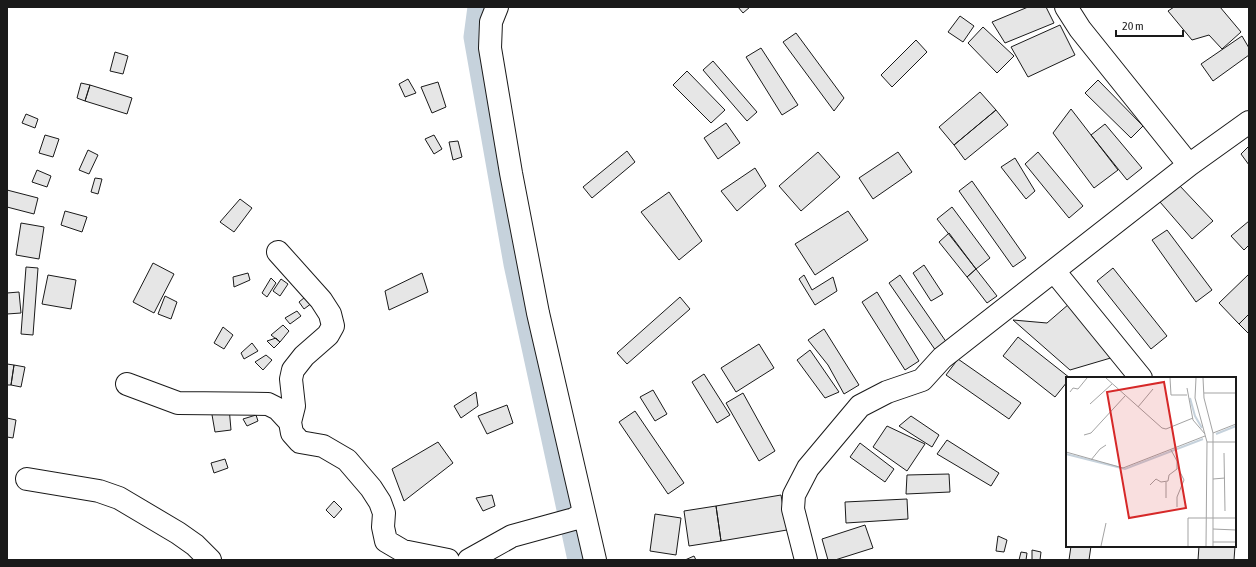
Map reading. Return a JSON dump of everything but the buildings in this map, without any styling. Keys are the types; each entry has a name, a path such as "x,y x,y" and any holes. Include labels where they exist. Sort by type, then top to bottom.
{"street":[{"path":"498,7 491,22 490,48 507,149 579,516 595,560"},
{"path":"1066,7 1080,29 1189,165"},
{"path":"806,560 793,509 794,495 808,468 860,406 887,392 922,380 942,358 1189,165 1249,122"},
{"path":"278,252 321,300 330,314 333,326 328,335 304,356 293,370 291,379 294,406 290,422 292,433 300,442 324,446 347,460 371,488 380,502 384,513 382,527 386,541 395,555 448,560"},
{"path":"1054,271 1140,377"},
{"path":"127,384 178,404 268,404 278,409 290,422"},
{"path":"27,479 99,491 119,498 178,533 210,560"},
{"path":"469,560 512,536 579,516"}],"waterway":[{"path":"479,7 475,37 515,264 579,560"}]}
